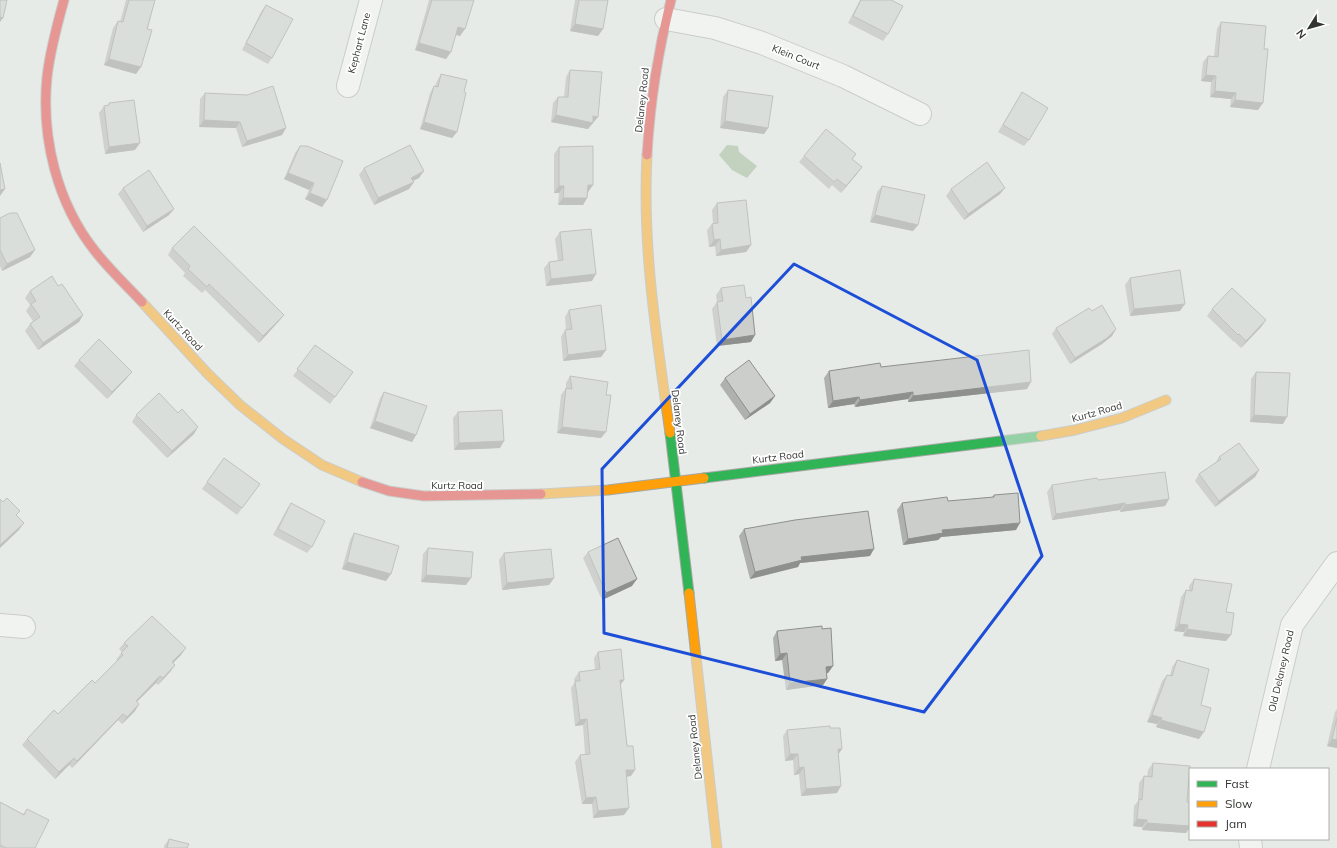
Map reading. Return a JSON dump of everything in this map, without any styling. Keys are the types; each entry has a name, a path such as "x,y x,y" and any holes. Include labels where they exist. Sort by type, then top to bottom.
{"street":[{"name":"Kurtz Road","path":"64,0 55,31 47,77 46,116 50,153 59,186 76,223 95,251 208,374 240,405 283,439 322,465 354,480 388,491 424,496 516,495 608,490 1037,437 1075,430 1122,418 1166,400"},
{"name":"Kephart Lane","path":"348,86 371,0"},
{"name":"Delaney Road","path":"669,10 656,66 650,115 646,220 650,274 676,482 717,848"},
{"name":"Klein Court","path":"669,10 714,28 762,43 843,76 920,114"},
{"name":"Old Delaney Road","path":"1258,768 1292,625 1337,563"},
{"path":"0,624 24,627"}],"highlighted area":[{"path":"794,264 977,360 1042,556 924,712 604,633 602,469"}],"shaded area":[{"path":"727,145 738,146 739,152 757,166 747,178 732,170 719,155"}],"building":[{"path":"0,0 7,0 3,18 0,17"},
{"path":"129,0 155,0 147,29 152,30 141,67 109,59 118,21 123,22"},
{"path":"432,0 474,0 465,29 458,27 451,52 419,43"},
{"path":"579,0 608,0 603,29 575,24"},
{"path":"861,0 891,0 903,6 888,34 853,16"},
{"path":"266,5 293,19 272,58 246,43"},
{"path":"1221,22 1266,26 1264,49 1268,49 1263,103 1235,100 1236,93 1215,91 1216,76 1206,75 1208,56 1218,57"},
{"path":"570,70 602,72 598,117 593,116 593,123 556,115 558,97 568,97"},
{"path":"441,74 467,80 464,92 466,93 457,132 424,122 434,86 438,87"},
{"path":"273,86 286,128 247,141 240,122 204,120 205,93 247,95"},
{"path":"728,90 773,96 768,128 725,121"},
{"path":"1022,92 1048,108 1029,140 1003,125"},
{"path":"134,100 140,143 109,147 104,106 109,105 109,103"},
{"path":"826,129 856,154 852,159 862,167 846,186 837,179 834,182 804,156"},
{"path":"410,145 424,171 411,178 414,182 378,198 364,168"},
{"path":"300,146 307,146 343,161 327,200 310,193 314,183 288,173"},
{"path":"593,146 593,185 588,185 587,198 563,198 564,186 559,186 559,147"},
{"path":"987,162 1005,188 968,214 951,189"},
{"path":"0,163 5,189 0,190"},
{"path":"149,170 174,209 147,226 123,188"},
{"path":"882,186 925,195 918,225 875,215"},
{"path":"746,200 751,245 721,250 720,239 714,240 712,224 718,223 717,203"},
{"path":"10,213 17,213 35,250 7,264 0,250 0,218"},
{"path":"194,226 284,315 263,336 209,284 207,287 188,269 190,266 172,248"},
{"path":"591,229 596,274 551,279 549,262 563,260 560,232"},
{"path":"1180,270 1185,304 1134,309 1130,278"},
{"path":"52,276 58,286 62,284 83,315 43,343 30,324 40,317 31,304 36,301 30,291"},
{"path":"744,285 746,298 751,297 755,335 722,340 717,302 723,301 721,288"},
{"path":"1232,288 1266,320 1246,341 1212,309"},
{"path":"601,305 606,350 568,355 565,330 572,329 569,310"},
{"path":"1102,305 1116,329 1107,338 1075,358 1056,328 1089,308 1092,311"},
{"path":"99,339 132,372 112,392 79,360"},
{"path":"315,345 353,372 335,397 297,369"},
{"path":"1029,350 1031,382 913,396 913,392 860,400 859,397 833,401 829,371 880,363 881,367"},
{"path":"749,360 775,396 750,414 725,378"},
{"path":"1256,372 1290,373 1287,417 1254,415"},
{"path":"570,376 608,382 606,395 611,395 606,432 562,427 566,388 572,389"},
{"path":"384,392 427,406 416,435 375,421"},
{"path":"159,393 178,413 182,409 198,427 172,451 136,415"},
{"path":"502,410 504,441 459,443 458,412"},
{"path":"1239,443 1259,470 1219,501 1199,474 1221,459 1219,457"},
{"path":"224,458 260,484 242,508 207,482"},
{"path":"1165,472 1169,499 1125,505 1125,503 1056,514 1052,485 1097,478 1098,480"},
{"path":"1018,493 1020,523 942,530 943,533 908,539 902,503 947,497 948,501 994,497 994,495"},
{"path":"7,498 20,511 16,515 24,523 0,545 0,499 3,502"},
{"path":"291,503 325,521 312,547 278,529"},
{"path":"868,511 874,549 801,557 802,560 755,572 744,529 795,520"},
{"path":"354,533 399,546 391,574 347,562"},
{"path":"618,538 637,579 606,593 588,552"},
{"path":"428,548 473,552 471,578 426,575"},
{"path":"551,549 554,578 507,583 504,553"},
{"path":"1194,579 1232,584 1226,612 1234,613 1231,635 1187,629 1188,625 1179,624 1186,590 1192,591"},
{"path":"152,616 186,648 172,662 175,665 163,678 160,676 136,701 139,704 127,717 123,714 77,761 74,758 59,772 27,739 54,710 58,714 92,680 95,683 123,655 121,653 128,646 124,643"},
{"path":"822,626 822,629 831,628 833,666 826,667 827,679 790,683 787,653 780,654 777,631"},
{"path":"621,649 624,680 620,680 627,746 633,746 635,770 626,770 629,808 598,811 596,797 586,798 580,755 590,754 587,719 580,720 575,681 580,681 579,672 600,669 598,652"},
{"path":"1177,660 1209,669 1201,705 1211,708 1204,732 1161,720 1162,718 1152,715 1167,675 1172,676"},
{"path":"1337,718 1337,740 1332,739"},
{"path":"830,726 830,728 840,728 842,749 838,749 841,786 806,789 804,767 799,768 798,754 790,754 787,730"},
{"path":"1153,763 1190,766 1187,802 1189,802 1189,826 1147,823 1147,820 1137,819 1139,799 1142,800 1144,776 1152,777"},
{"path":"0,802 24,815 27,809 49,820 35,848 6,848 0,845"},
{"path":"169,839 189,844 187,848 167,848"}],"traffic: fast":[{"path":"670,433 689,593"},
{"path":"704,478 1041,436"}],"traffic: slow":[{"path":"647,155 646,190 649,260 656,329 670,433"},
{"path":"142,302 208,374 240,405 283,439 322,465 362,482"},
{"path":"1041,436 1075,430 1122,418 1166,400"},
{"path":"541,494 608,490 704,478"},
{"path":"689,593 717,848"}],"traffic: jam":[{"path":"64,0 56,28 47,77 47,123 54,169 71,212 82,232 100,258 142,302"},
{"path":"647,155 655,77 671,0"},
{"path":"362,482 389,491 424,496 541,494"}]}
